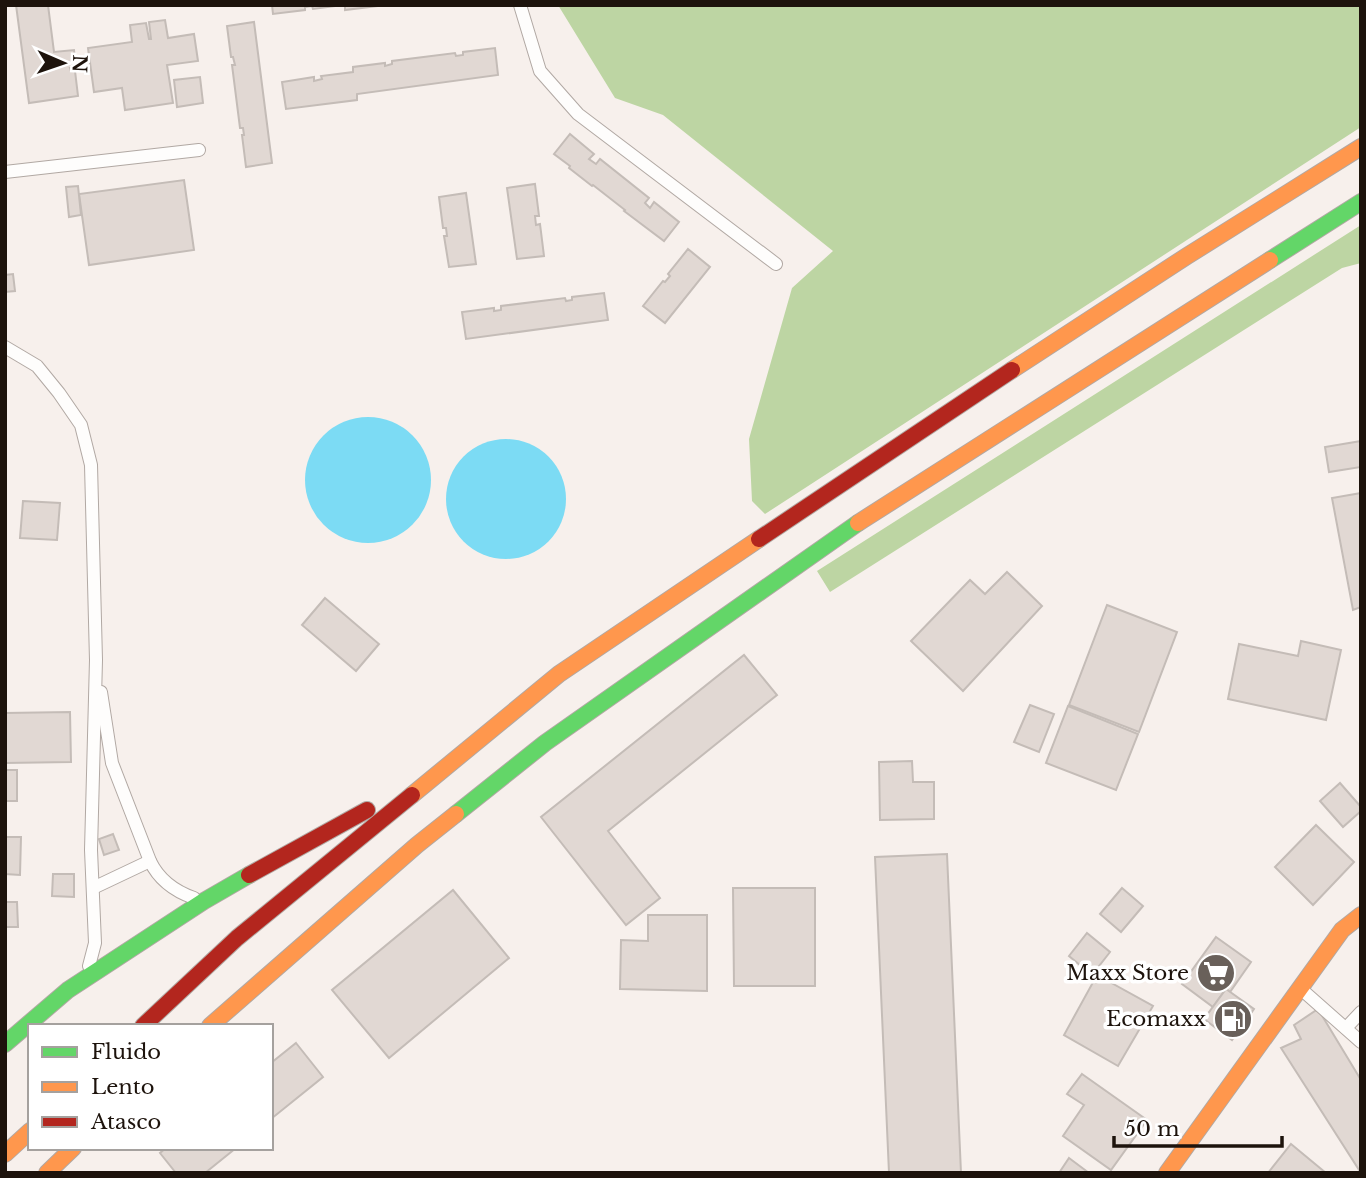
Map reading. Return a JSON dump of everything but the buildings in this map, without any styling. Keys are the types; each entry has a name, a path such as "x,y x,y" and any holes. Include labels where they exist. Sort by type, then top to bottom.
{"main road":[{"path":"145,1024 237,938 570,666 880,456 1361,146"},
{"path":"212,1024 416,845 545,743 880,509 1361,202"},
{"path":"28,1024 68,990 204,901 341,823 429,781"},
{"path":"1167,1173 1342,930 1361,915"},
{"path":"5,1044 28,1024"},
{"path":"5,1154 28,1133"},
{"path":"47,1173 71,1150"}],"lane":[{"path":"520,5 540,71 578,114 776,264"},
{"path":"5,172 199,150"},
{"path":"5,347 37,366 59,393 81,425 92,465 96,660 92,836 95,943 86,978"},
{"path":"96,660 112,763 156,875 184,894 204,901"},
{"path":"93,888 150,861"},
{"path":"1301,988 1361,1042"},
{"path":"1346,1028 1361,1012"}],"green space":[{"path":"558,5 1361,5 1361,127 765,514 752,501 749,439 792,288 833,251 663,115 615,98"},
{"path":"1361,225 1361,263 1342,268 830,592 817,571"}],"water":[{"path":"368,417 392,422 412,436 426,456 431,480 426,504 412,524 392,538 368,543 344,538 324,524 310,504 305,480 310,456 324,436 344,422"},
{"path":"506,439 529,444 548,457 561,476 566,499 561,522 548,541 529,554 506,559 483,554 464,541 451,522 446,499 451,476 464,457 483,444"}],"traffic: fast":[{"path":"1270,260 1361,202"},
{"path":"456,814 545,743 858,523"},
{"path":"28,1024 68,990 204,901 249,875"},
{"path":"5,1044 28,1024"}],"traffic: slow":[{"path":"1012,370 1361,147"},
{"path":"858,523 1270,260"},
{"path":"412,795 559,674 759,539"},
{"path":"212,1024 456,814"},
{"path":"1167,1173 1342,930 1361,915"},
{"path":"5,1154 28,1133"},
{"path":"47,1173 71,1150"}],"traffic: jam":[{"path":"759,539 1012,370"},
{"path":"145,1024 237,938 412,795"},
{"path":"249,875 367,810"}],"place":[{"name":"Maxx Store","path":"1216,973"},
{"name":"Ecomaxx","path":"1233,1019"}]}
